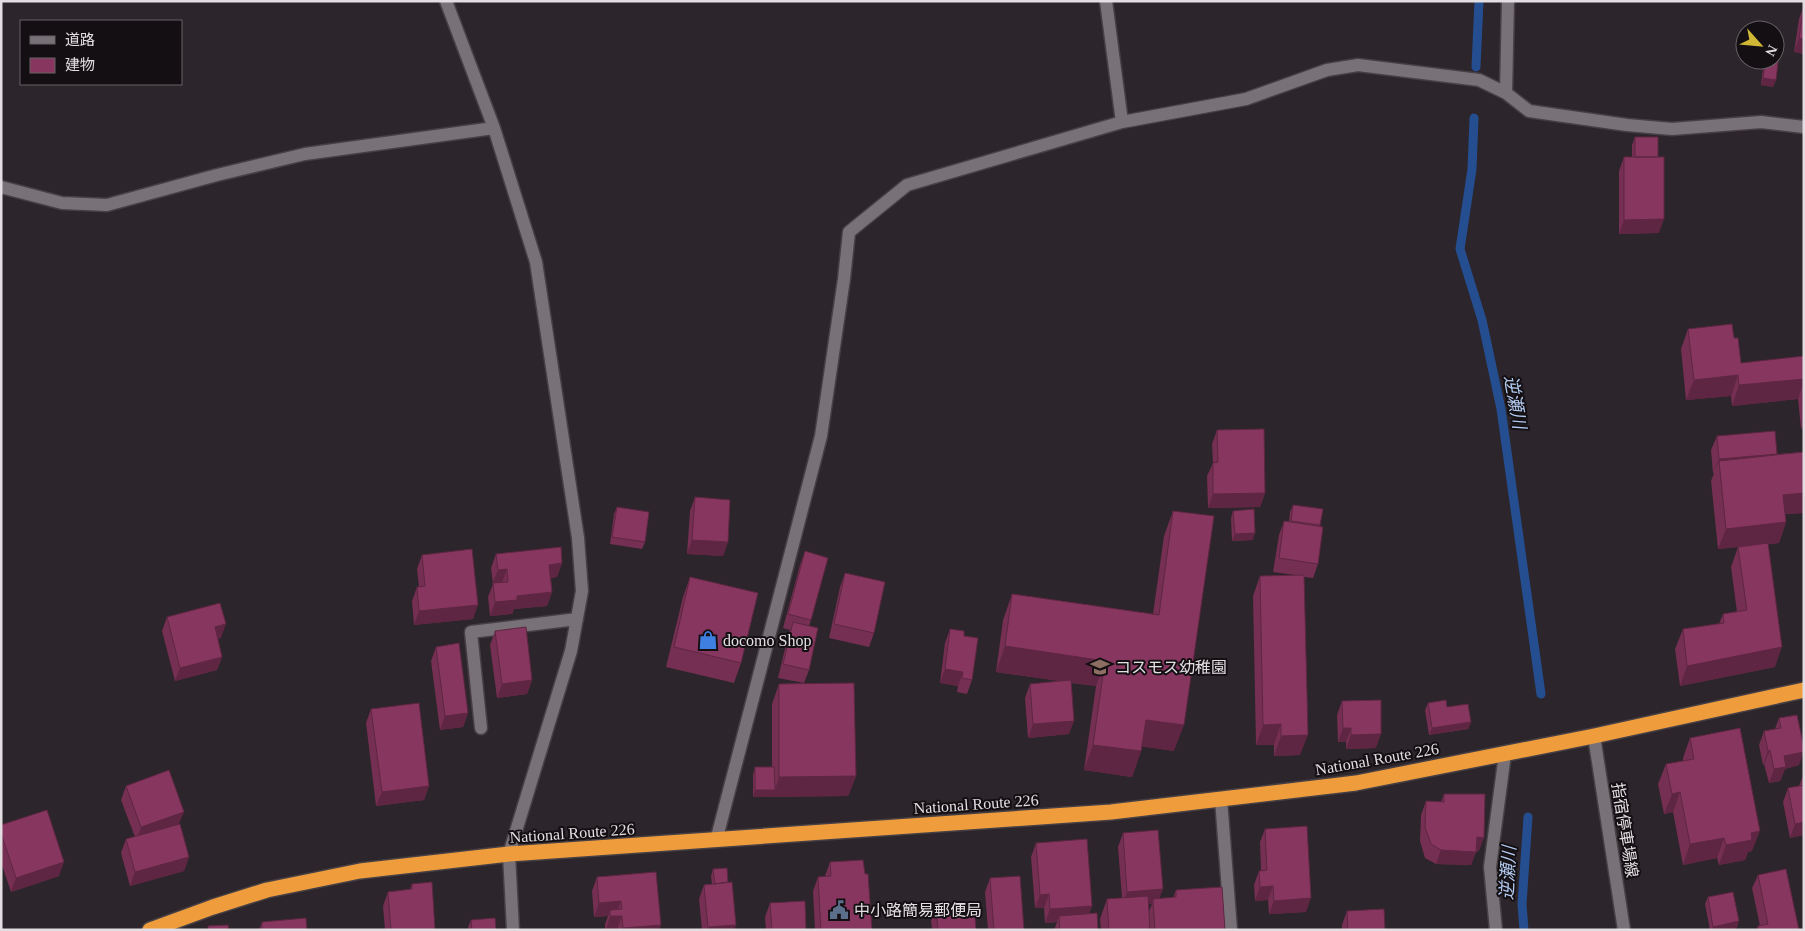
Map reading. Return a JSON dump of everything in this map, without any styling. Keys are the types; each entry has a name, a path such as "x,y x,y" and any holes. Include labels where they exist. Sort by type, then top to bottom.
{"highway":[{"name":"National Route 226","path":"150,930 267,890 360,871 509,854 1111,812 1356,783 1594,736 1804,690"}],"street":[{"path":"446,1 494,128 536,262 578,538 582,591 571,651 509,854 513,930"},
{"path":"1106,1 1122,122"},
{"path":"1506,93 1508,1"},
{"path":"716,841 821,436 849,232 907,185 1122,122 1246,99 1327,70 1358,65 1479,80 1506,93 1529,111 1626,125 1672,129 1761,122 1804,127"},
{"path":"1,187 62,203 108,206 217,175 305,154 494,128"},
{"path":"481,728 471,632 577,619"},
{"name":"指宿停車場線","path":"1594,736 1624,930"},
{"path":"1496,930 1490,868 1504,754"},
{"path":"1221,799 1231,930"}],"building":[{"path":"1804,6 1804,39 1799,38"},
{"path":"1764,70 1777,70 1776,80 1763,78"},
{"path":"1635,137 1658,137 1658,157 1635,157"},
{"path":"1624,157 1664,157 1664,219 1624,220"},
{"path":"1732,324 1734,338 1738,338 1741,363 1804,356 1804,379 1739,385 1738,375 1694,380 1688,329"},
{"path":"1264,429 1265,493 1213,494 1213,463 1218,462 1217,430"},
{"path":"1775,431 1777,454 1719,459 1717,436"},
{"path":"1804,452 1804,493 1783,495 1786,522 1726,529 1719,461"},
{"path":"695,497 730,500 728,542 692,540"},
{"path":"1293,505 1323,509 1320,525 1291,521"},
{"path":"617,507 649,512 645,542 612,537"},
{"path":"1254,509 1255,533 1235,534 1233,511"},
{"path":"1173,511 1214,516 1184,725 1146,720 1141,751 1093,745 1105,661 1005,646 1012,594 1159,615"},
{"path":"1284,521 1323,527 1318,564 1279,558"},
{"path":"1768,543 1782,647 1687,666 1683,629 1724,623 1723,614 1747,610 1738,547"},
{"path":"561,547 562,563 549,565 552,592 517,596 517,600 495,602 493,583 508,582 507,569 498,570 496,554"},
{"path":"472,549 478,605 419,611 417,587 425,586 422,555"},
{"path":"805,551 828,558 811,620 788,614"},
{"path":"845,573 885,582 874,633 834,624"},
{"path":"1304,575 1308,735 1281,736 1281,724 1263,725 1260,576"},
{"name":"docomo Shop","path":"690,577 758,593 741,663 674,647"},
{"path":"220,603 226,624 215,627 222,657 180,668 167,617"},
{"path":"793,622 818,628 809,670 783,664"},
{"path":"526,627 532,680 502,684 495,631"},
{"path":"950,629 964,631 964,636 978,638 972,680 962,678 963,672 945,669"},
{"path":"459,643 468,713 445,716 436,647"},
{"path":"1071,680 1074,721 1033,724 1030,684"},
{"path":"854,683 856,776 779,777 779,684"},
{"path":"1381,700 1381,734 1351,735 1351,728 1343,728 1342,701"},
{"path":"1446,700 1447,707 1468,704 1471,722 1432,728 1428,703"},
{"path":"419,703 429,786 382,792 371,709"},
{"path":"1797,715 1804,752 1784,756 1786,767 1774,769 1764,731 1781,728 1779,718"},
{"path":"1740,728 1760,831 1751,833 1752,840 1726,845 1724,838 1690,844 1680,792 1672,794 1666,764 1694,759 1690,738"},
{"path":"755,767 774,767 775,790 755,790"},
{"path":"169,770 184,812 141,827 126,786"},
{"path":"1804,785 1804,822 1795,824 1788,788"},
{"path":"1444,794 1485,794 1484,838 1477,837 1476,852 1441,850 1431,844 1425,827 1426,801 1444,802"},
{"path":"47,810 64,862 16,878 1,833 1,825"},
{"path":"180,824 189,857 135,872 126,839"},
{"path":"1307,826 1311,898 1274,901 1273,886 1260,887 1259,871 1267,870 1265,829"},
{"path":"1158,830 1163,889 1127,892 1123,833"},
{"path":"1087,839 1092,906 1050,909 1049,894 1040,895 1036,843"},
{"name":"中小路簡易郵便局","path":"863,860 865,874 868,874 872,930 821,930 818,877 831,876 830,862"},
{"path":"727,868 728,882 715,884 713,869"},
{"path":"1786,869 1799,930 1758,930 1758,926 1768,924 1758,875"},
{"path":"656,872 661,925 623,928 622,916 610,916 610,910 622,909 621,901 599,903 597,877"},
{"path":"1020,876 1024,930 994,930 990,878"},
{"path":"432,882 435,930 391,930 388,892 412,889 412,884"},
{"path":"732,882 736,925 708,927 704,885"},
{"path":"1222,887 1225,930 1155,930 1153,899 1176,897 1176,890"},
{"path":"1733,892 1739,921 1713,927 1708,897"},
{"path":"1148,896 1150,930 1109,930 1107,899"},
{"path":"805,901 806,930 772,930 770,903"},
{"path":"974,904 976,930 938,930 936,907"},
{"path":"1384,909 1385,930 1348,930 1347,911"},
{"path":"1097,913 1098,930 1060,930 1059,916"},
{"path":"306,918 307,930 262,930 262,922"},
{"path":"495,918 496,930 472,930 471,920"},
{"path":"228,925 229,930 208,930 208,926"}],"waterway":[{"name":"逆瀬川","path":"1476,67 1479,1"},
{"name":"逆瀬川","path":"1474,118 1472,169 1460,249 1482,320 1501,409 1541,694"},
{"name":"逆瀬川","path":"1524,930 1522,904 1528,817"}],"place":[{"name":"docomo Shop","path":"708,640"},
{"name":"コスモス幼稚園","path":"1100,667"},
{"name":"中小路簡易郵便局","path":"839,910"}]}
